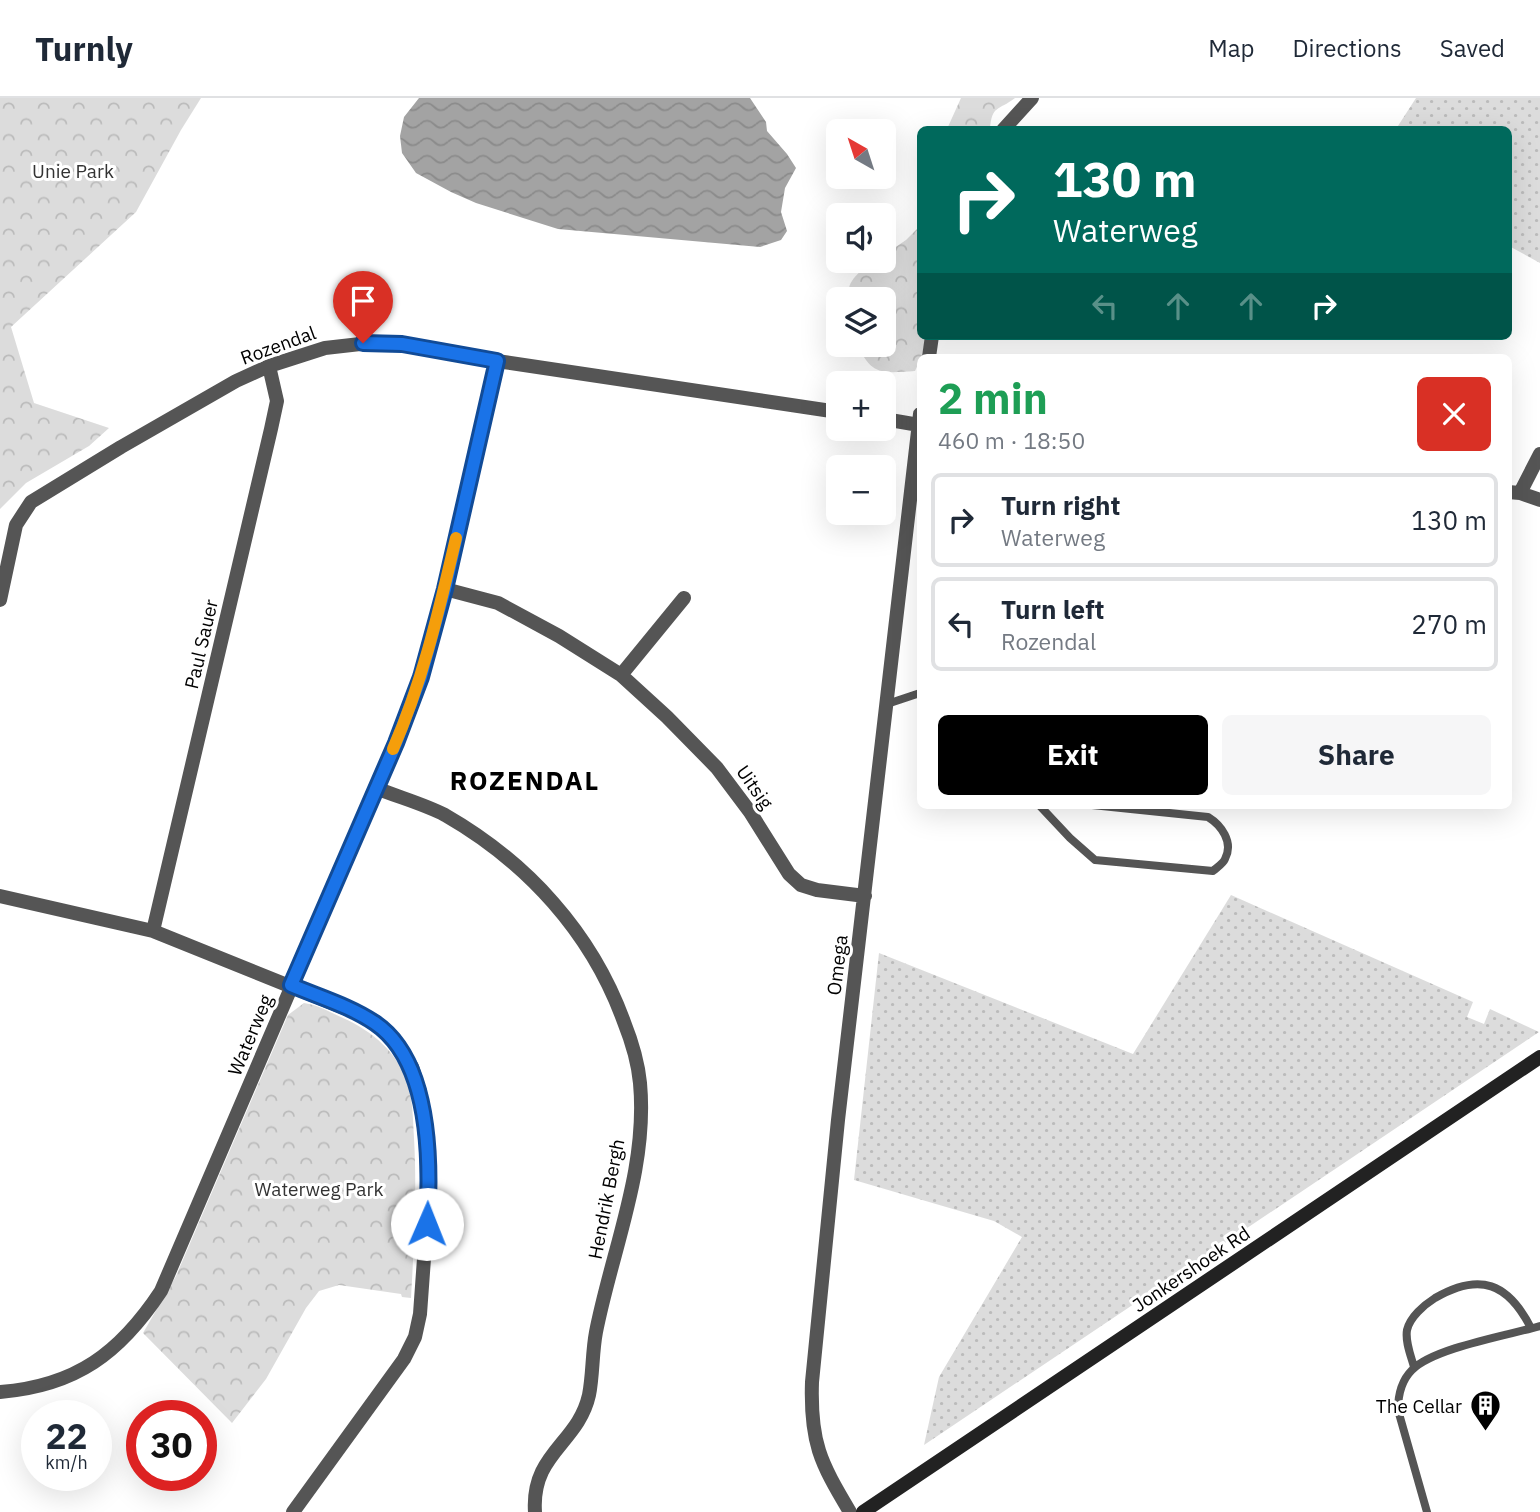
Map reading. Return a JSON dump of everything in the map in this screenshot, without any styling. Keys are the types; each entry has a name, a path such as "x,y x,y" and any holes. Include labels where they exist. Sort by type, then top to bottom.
{"street":[{"path":"1007,126 1032,98"},
{"name":"Rozendal","path":"0,600 16,525 31,502 236,381 269,366 325,348 378,342 826,410"},
{"name":"Waterweg","path":"0,1392 44,1385 88,1366 114,1349 146,1314 161,1291 421,677 445,589 497,361"},
{"name":"Paul Sauer","path":"153,931 277,401 269,366"},
{"path":"896,420 917,421"},
{"name":"Omega","path":"850,1512 827,1474 815,1444 810,1417 812,1382 838,1120 917,447"},
{"path":"1540,454 1514,493 1540,500"},
{"name":"Uitsig","path":"445,589 498,603 559,636 621,675 717,768 750,812 789,874 801,885 817,890 864,896"},
{"path":"621,675 684,598"},
{"name":"Hendrik Bergh","path":"376,788 443,814 494,847 545,892 570,921 606,977 620,1009 637,1062 640,1124 636,1163 624,1224 596,1333 589,1396 576,1425 542,1469 536,1485 535,1512"},
{"path":"0,896 19,898 153,931 291,985 377,1024 402,1051 412,1067 420,1092 426,1145 428,1203 420,1314 415,1337 404,1359 293,1512"},
{"name":"Jonkershoek Rd","path":"863,1512 1540,1058"}],"lane":[{"path":"887,704 917,694"},
{"path":"1043,809 1095,860 1213,871 1225,859 1228,841 1220,825 1208,817 1131,809"},
{"path":"1414,1367 1406,1339 1407,1328 1427,1303 1450,1290 1475,1283 1486,1284 1521,1308 1536,1327 1443,1353 1414,1367 1402,1386 1398,1410 1427,1512"}],"green space":[{"name":"Unie Park","path":"0,98 201,98 136,212 11,327 34,403 109,428 89,446 26,483 0,509"},
{"path":"961,98 1015,98 994,112 990,126 948,126"},
{"path":"1416,98 1540,98 1540,263 1512,248 1512,126 1398,126"},
{"path":"917,229 917,340 925,340 922,354 917,354 915,371 882,371 873,367 864,357 896,357 896,287 849,287 859,273 896,273 896,247"},
{"path":"1231,895 1473,1002 1467,1017 1484,1024 1490,1009 1539,1032 924,1445 939,1377 1022,1237 994,1221 854,1180 879,953 1133,1054"},
{"name":"Waterweg Park","path":"304,1003 343,1018 364,1029 383,1044 404,1073 411,1098 415,1178 411,1298 402,1297 401,1294 339,1285 319,1291 306,1308 266,1379 232,1423 217,1408 217,1400 209,1400 143,1333 176,1276 288,1015"}],"water":[{"path":"419,98 750,98 766,122 767,131 796,168 785,188 781,212 787,231 781,240 760,247 558,229 476,203 416,173 402,153 400,136 404,117"}],"slow traffic":[{"path":"393,749 421,677 456,538"}],"place":[{"name":"The Cellar","path":"1485,1433"}],"district":[{"name":"ROZENDAL","path":"525,781"}],"route":[{"path":"363,343 402,344 497,361 445,589 421,677 396,743 291,985 377,1024 402,1051 412,1067 420,1092 426,1145 427,1224"}]}
